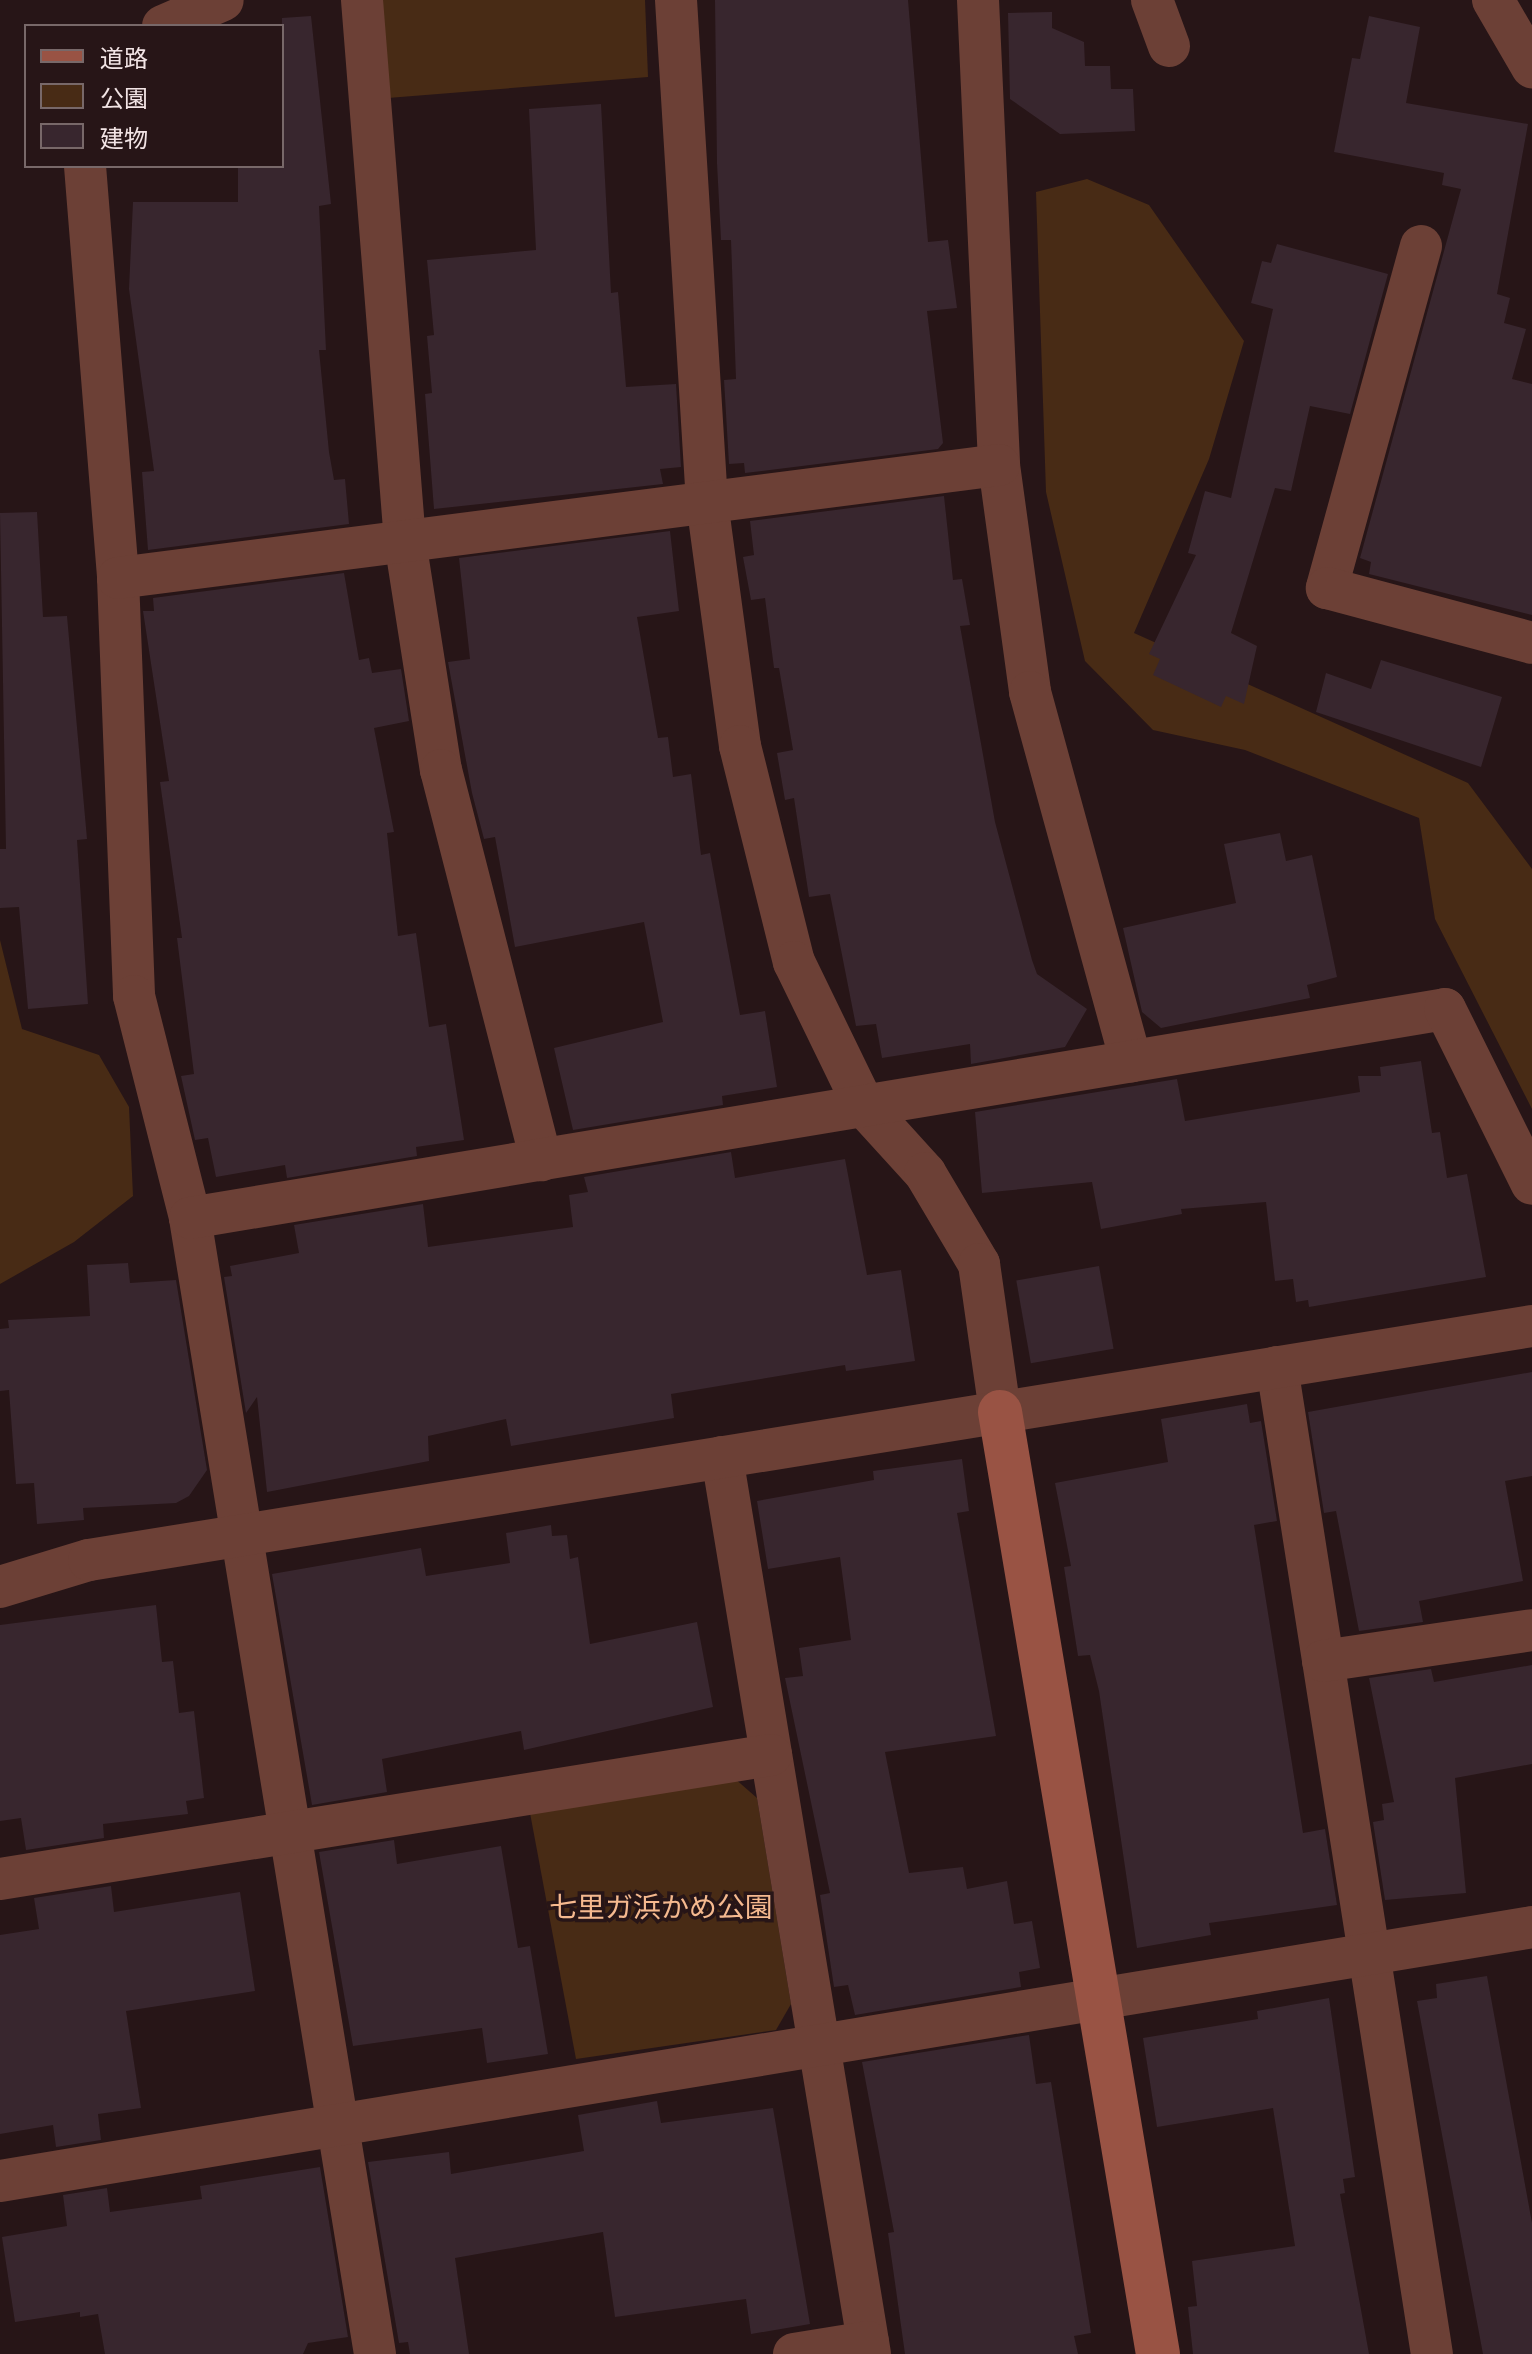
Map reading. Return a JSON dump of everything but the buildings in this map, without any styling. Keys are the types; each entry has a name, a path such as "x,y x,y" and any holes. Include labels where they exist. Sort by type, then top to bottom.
{"street":[{"path":"168,24 223,0"},
{"path":"362,0 405,541 441,770 541,1160"},
{"path":"676,0 707,502 740,746 794,962 864,1106 925,1173 979,1264 1000,1412 1158,2354"},
{"path":"978,0 999,465 1030,692 1131,1061"},
{"path":"1152,0 1169,46"},
{"path":"1493,0 1532,67"},
{"path":"85,168 118,578 134,996 190,1218 375,2354"},
{"path":"1421,246 1327,588 1532,643"},
{"path":"118,578 999,465"},
{"path":"190,1218 1445,1009 1532,1184"},
{"path":"0,1587 89,1560 1532,1326"},
{"path":"1277,1367 1432,2354"},
{"path":"722,1457 869,2348 794,2354"},
{"path":"1323,1661 1532,1630"},
{"path":"0,1879 771,1755"},
{"path":"0,2181 1532,1927"}],"green space":[{"path":"378,0 645,0 648,77 388,98"},
{"path":"1087,179 1149,205 1244,341 1209,459 1134,633 1468,783 1532,869 1532,1109 1435,919 1419,818 1245,750 1153,730 1085,661 1046,492 1036,192"},
{"path":"0,940 22,1029 99,1055 129,1107 133,1196 74,1242 0,1284"},
{"name":"七里ガ浜かめ公園","path":"733,1777 757,1798 791,2004 776,2030 576,2059 530,1813"}]}
